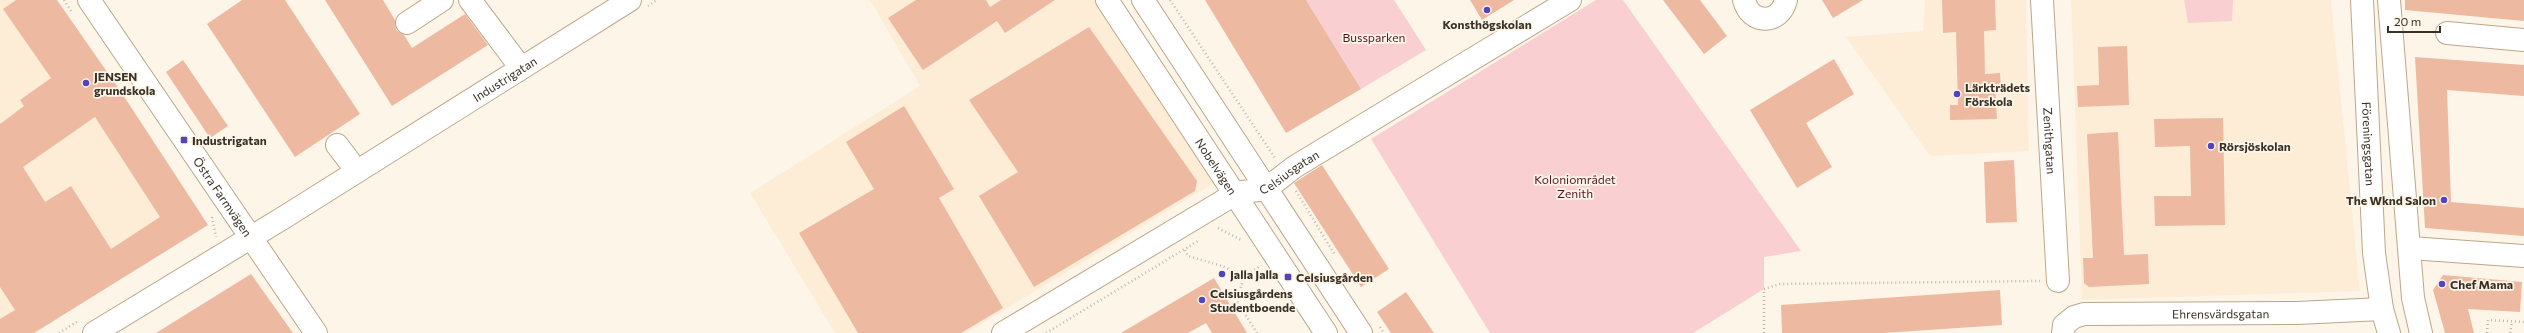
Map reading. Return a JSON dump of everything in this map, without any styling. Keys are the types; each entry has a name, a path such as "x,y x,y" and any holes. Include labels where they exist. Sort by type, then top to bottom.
{"street":[{"name":"Östra Farmvägen","path":"89,0 316,333"},
{"path":"407,23 442,0"},
{"path":"470,0 521,68"},
{"name":"Industrigatan","path":"94,333 250,238 630,0"},
{"name":"Nobelvägen","path":"1107,0 1326,333"},
{"path":"1144,0 1361,333"},
{"name":"Celsiusgatan","path":"1010,331 1241,190 1259,190 1266,187 1284,173 1570,0"},
{"path":"1744,0 1750,13 1762,19 1776,16 1789,2"},
{"name":"Zenithgatan","path":"2042,0 2058,281"},
{"name":"Föreningsgatan","path":"2362,0 2374,253 2382,309 2389,333"},
{"path":"2388,0 2413,298 2421,333"},
{"path":"2447,33 2524,40"},
{"path":"337,145 350,162"},
{"path":"2410,248 2524,256"},
{"name":"Ehrensvärdsgatan","path":"2063,329 2074,317 2084,314 2296,313 2382,309"}],"path":[{"path":"1170,0 1276,159"},
{"path":"213,226 216,239"},
{"path":"1214,231 1219,227 1245,243"},
{"path":"1046,333 1185,250 1202,238"},
{"path":"1185,250 1188,256 1222,266 1245,276"},
{"path":"1257,333 1236,300 1245,276 1261,266"},
{"path":"1764,333 1764,289 1780,284 2058,281"},
{"path":"2487,333 2488,320 2524,322"},
{"path":"2510,333 2512,321"}],"shaded area":[{"path":"0,0 57,0 124,96 204,218 201,229 34,333 0,333"},
{"path":"870,0 1097,0 1217,181 966,333 835,333 750,193 920,86"},
{"name":"Lärkträdets Förskola","path":"1925,0 2026,0 2029,151 1930,156 1846,37 1923,31"},
{"name":"Rörsjöskolan","path":"2071,0 2331,0 2360,291 2082,300"}],"green space":[{"name":"Bussparken","path":"1306,0 1394,0 1426,50 1361,89"},
{"name":"Koloniområdet Zenith","path":"1596,0 1623,0 1801,251 1764,257 1764,289 1693,333 1490,333 1371,139"},
{"path":"2184,0 2233,0 2232,21 2188,23"}],"building":[{"path":"16,0 57,0 121,92 208,225 34,333 0,333 0,319 15,310 0,287 0,124 24,106 20,100 51,78 3,9","holes":["95,117 160,217 111,249 71,186 45,202 23,167"]},
{"path":"242,0 285,0 360,114 295,157 207,24"},
{"path":"325,0 383,0 395,20 396,30 404,35 412,48 465,14 488,45 392,106"},
{"path":"916,0 986,0 990,7 1001,0 1055,0 1005,33 997,21 923,70 888,18"},
{"path":"1205,0 1306,0 1361,89 1286,133"},
{"name":"Konsthögskolan","path":"1470,0 1514,0 1482,20"},
{"path":"1663,0 1700,0 1727,36 1704,54"},
{"path":"1822,0 1863,0 1833,18"},
{"path":"1942,0 1995,0 1996,30 1984,31 1985,74 2000,73 2001,87 1995,87 1997,119 1950,120 1950,105 1958,105 1956,32 1943,33"},
{"path":"2405,0 2524,0 2524,21 2405,10"},
{"path":"1089,27 1197,181 1195,191 1034,287 979,196 1018,172 969,100"},
{"path":"2127,46 2129,105 2078,107 2077,86 2099,85 2098,47"},
{"path":"2415,57 2524,65 2524,96 2447,90 2451,202 2524,208 2524,236 2425,228"},
{"path":"1834,59 1854,94 1806,123 1832,167 1797,188 1750,110"},
{"path":"183,60 228,126 210,138 166,72"},
{"path":"904,106 954,189 939,198 1003,308 961,333 858,333 799,233 874,189 846,142"},
{"path":"2223,118 2225,225 2155,226 2154,196 2191,196 2190,146 2155,147 2154,119"},
{"path":"2118,132 2124,255 2148,254 2149,284 2089,287 2084,283 2083,258 2093,258 2087,134"},
{"path":"2014,160 2017,222 1986,223 1984,162"},
{"path":"1322,165 1389,269 1361,287 1294,183"},
{"path":"251,274 293,333 156,333 222,292"},
{"path":"2443,275 2522,282 2520,312 2468,309 2474,333 2445,333 2433,290"},
{"name":"Celsiusgårdens Studentboende","path":"1214,278 1247,333 1212,333 1206,323 1188,333 1121,333"},
{"path":"2000,290 2002,325 1884,333 1782,333 1781,305"},
{"path":"1406,292 1434,333 1391,333 1377,312"}],"place":[{"name":"Konsthögskolan","path":"1487,10"},
{"name":"JENSEN grundskola","path":"86,83"},
{"name":"Lärkträdets Förskola","path":"1957,94"},
{"name":"Industrigatan","path":"184,140"},
{"name":"Rörsjöskolan","path":"2211,146"},
{"name":"The Wknd Salon","path":"2444,200"},
{"name":"Jalla Jalla","path":"1222,274"},
{"name":"Celsiusgården","path":"1288,277"},
{"name":"Chef Mama","path":"2442,284"},
{"name":"Celsiusgårdens Studentboende","path":"1202,300"}]}
